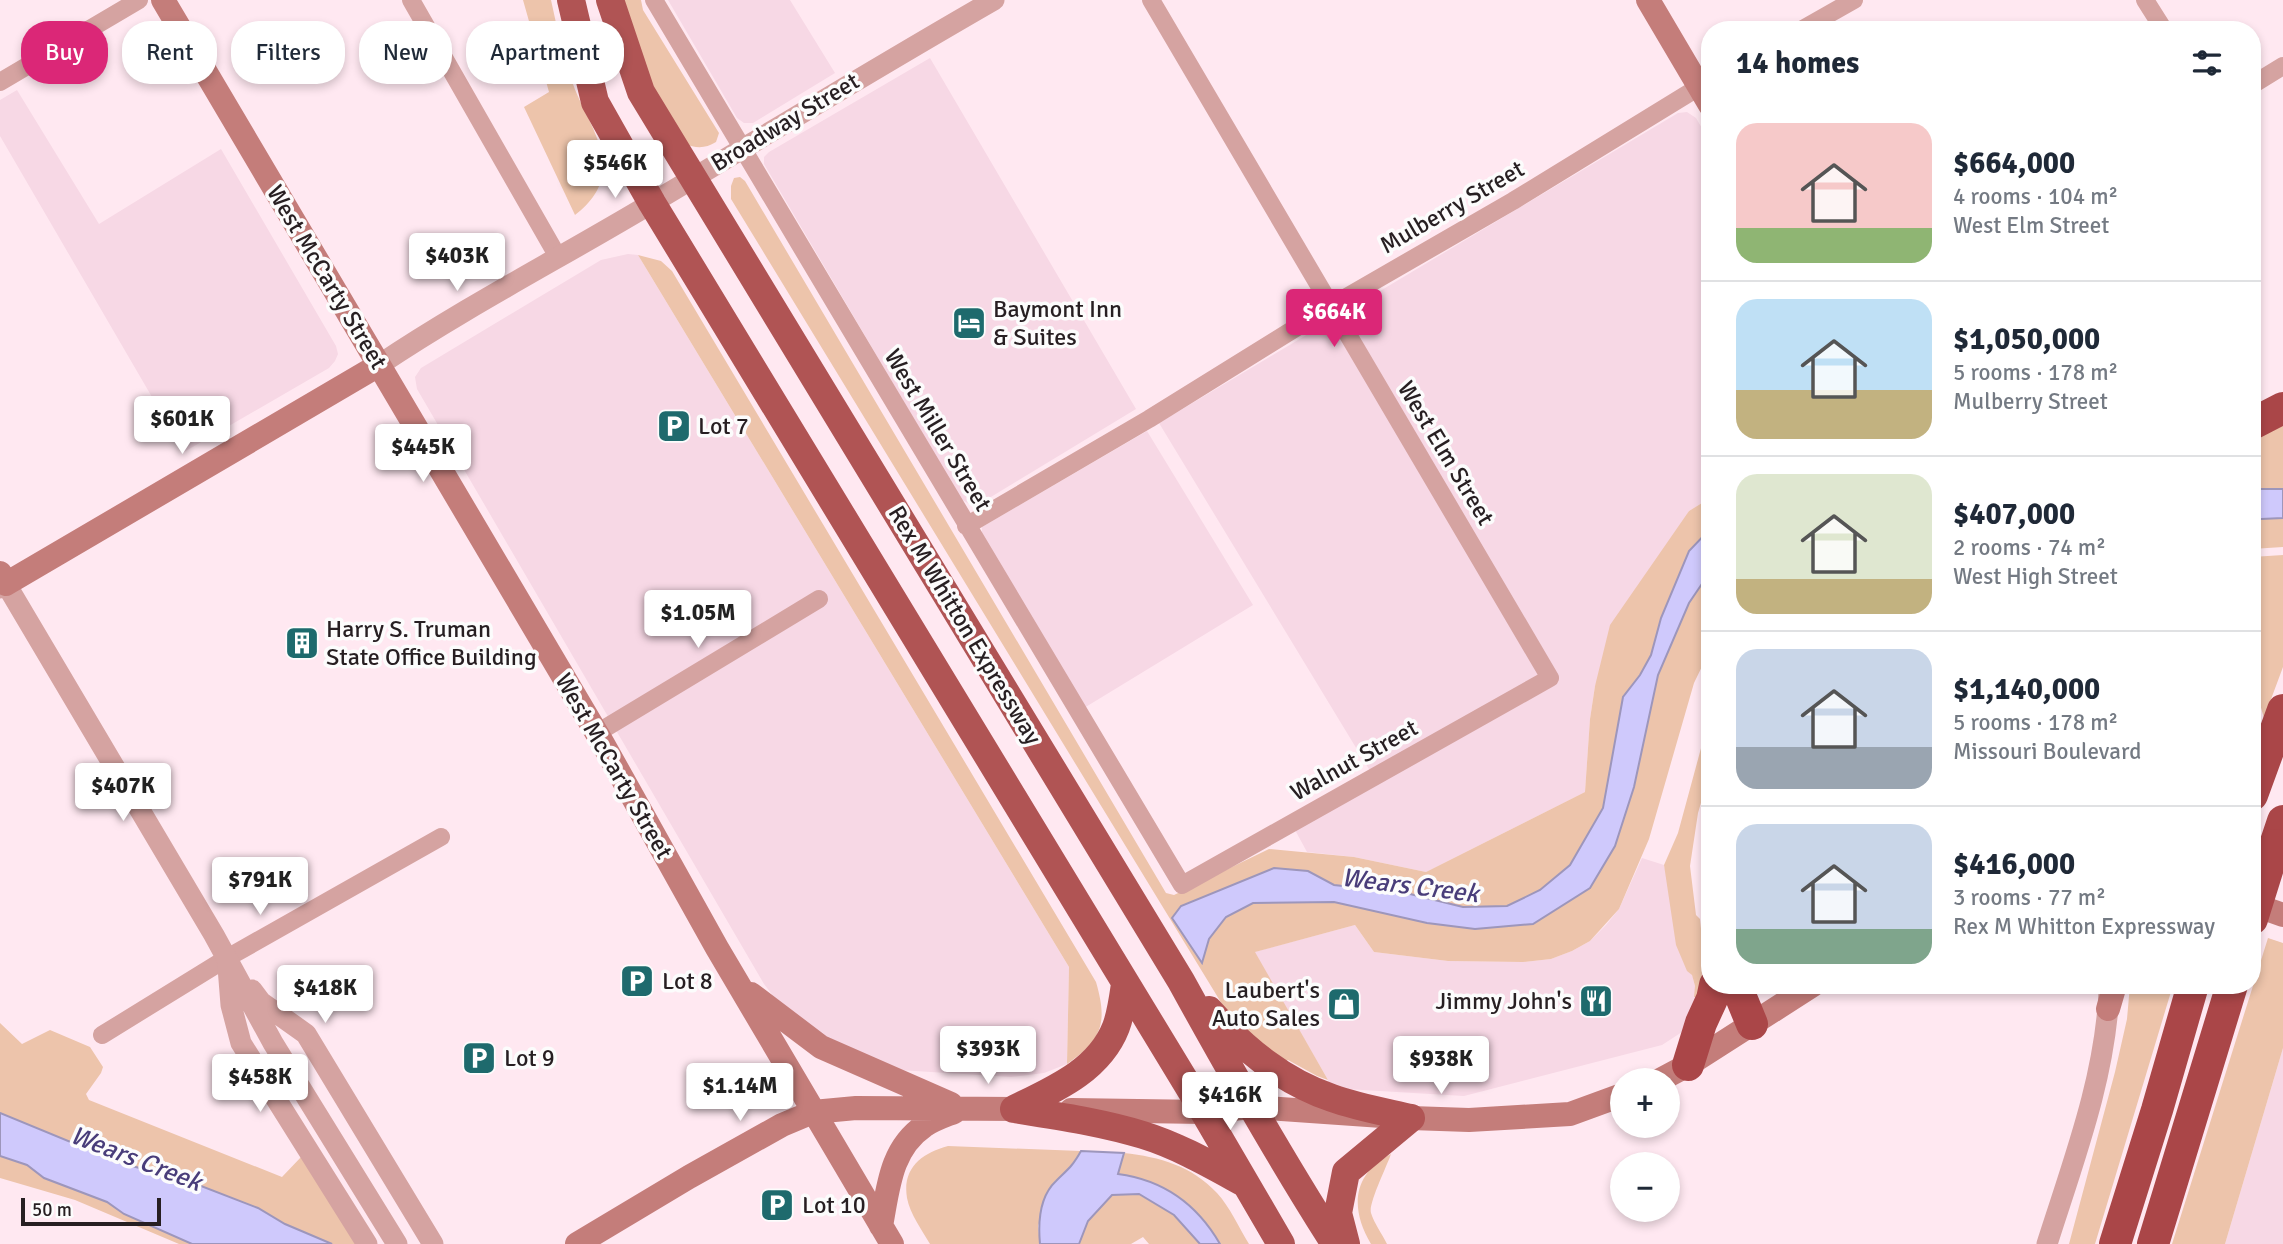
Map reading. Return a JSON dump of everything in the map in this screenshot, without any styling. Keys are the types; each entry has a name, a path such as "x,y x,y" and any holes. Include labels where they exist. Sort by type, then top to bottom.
{"highway":[{"name":"Rex M Whitton Expressway","path":"571,0 595,102 652,203 1204,1112 1281,1244"},
{"name":"Rex M Whitton Expressway","path":"610,0 641,92 1181,981 1287,1169 1335,1244"},
{"path":"2261,770 2283,710"},
{"path":"2261,890 2279,833"},
{"path":"1181,981 1229,1032 1260,1060 1287,1079 1334,1099 1411,1118"},
{"path":"1014,1109 1086,1069 1115,1030 1125,984"},
{"path":"1688,1065 1713,994"},
{"path":"1740,994 1752,1024"},
{"path":"1752,1024 1757,994"},
{"path":"2115,1244 2190,994"},
{"path":"2153,1244 2229,994"},
{"path":"1014,1109 1073,1118 1144,1135 1205,1162 1247,1185"},
{"path":"1346,1244 1338,1213 1346,1172 1411,1118"}],"main road":[{"name":"West McCarty Street","path":"163,0 597,733 718,948 886,1235"},
{"path":"1648,0 1701,83"},
{"name":"Broadway Street","path":"2,582 379,365"},
{"path":"2261,907 2283,915"},
{"path":"742,987 821,1046 961,1108"},
{"path":"1680,1069 1800,994"},
{"path":"577,1244 689,1177 782,1125 813,1112 856,1108 961,1108 1204,1112 1251,1107 1469,1120 1570,1114 1610,1099"},
{"path":"886,1235 891,1172 902,1149 923,1126 961,1108"}],"street":[{"path":"0,82 139,0"},
{"path":"411,0 558,257"},
{"name":"West Miller Street","path":"654,0 1182,885"},
{"name":"Broadway Street","path":"379,365 994,0"},
{"name":"West Elm Street","path":"1151,0 1550,678"},
{"path":"1817,21 1854,0"},
{"path":"2145,0 2158,21"},
{"path":"2261,79 2283,66"},
{"name":"Mulberry Street","path":"966,526 1149,419 1331,306 1701,94"},
{"path":"2,582 227,958 273,1043 397,1244"},
{"path":"597,733 819,599"},
{"name":"Walnut Street","path":"1182,885 1550,678"},
{"path":"103,1035 227,958 441,837"},
{"path":"227,958 231,1005 241,1043 367,1244"},
{"path":"227,958 261,1002 306,1034 433,1244"},
{"path":"2047,1244 2078,1147 2102,1057 2107,994"}],"shaded area":[{"path":"523,0 551,0 556,21 529,21"},
{"path":"623,0 641,0 643,10 719,133 716,142 700,147 684,144 646,76"},
{"path":"668,0 790,0 835,73 753,123 744,123 737,118"},
{"path":"930,58 1136,409 981,503 969,504 961,499 764,164 764,157 769,152"},
{"path":"547,84 573,84 602,155 603,173 599,187 575,215 524,107 549,92"},
{"path":"17,90 99,224 221,149 336,346 338,354 329,368 184,452 0,136 0,100"},
{"path":"1687,112 1696,118 1701,127 1701,504 1689,511 1595,686 1585,792 1426,872 1354,857 1307,852 1295,830 1378,784 1159,423 1678,113"},
{"path":"740,177 745,181 1166,893 1174,895 1269,849 1354,857 1426,872 1585,792 1590,719 1610,625 1689,511 1701,504 1701,669 1694,683 1649,839 1619,909 1590,941 1551,959 1523,962 1448,961 1374,952 1355,925 1255,952 1328,1080 1288,1060 1282,1063 1225,1009 731,199 734,178"},
{"path":"628,254 638,255 1069,967 1067,1064 1044,1073 1011,1077 899,1070 835,1047 780,1005 764,984 417,389 415,377 421,368 601,260"},
{"path":"638,255 661,261 672,271 1096,982 1101,1009 1099,1029 1088,1047 1067,1064 1069,967"},
{"path":"159,399 180,436 201,429 213,410 221,424 191,442 184,441 182,444 156,403"},
{"path":"2283,424 2283,489 2261,489 2261,434"},
{"path":"1147,431 1253,605 1084,708 982,534 982,527"},
{"path":"2261,489 2283,489 2283,518 2261,519"},
{"path":"2283,518 2283,547 2261,548 2261,519"},
{"path":"1701,538 1701,585 1689,603 1658,675 1634,787 1615,846 1590,888 1533,924 1475,929 1427,923 1334,902 1253,903 1226,917 1209,939 1202,963 1172,918 1181,906 1274,868 1308,871 1334,885 1406,893 1463,907 1507,906 1540,890 1570,865 1603,808 1623,697 1651,655 1661,618 1689,551"},
{"path":"2283,555 2283,667 2264,718 2261,708 2261,556"},
{"path":"1701,748 1701,803 1690,866 1696,915 1700,919 1701,929 1701,997 1694,997 1692,975 1687,971 1676,945 1664,865 1678,833"},
{"path":"1642,858 1664,865 1695,986 1701,997 1682,1032 1662,1045 1464,1096 1329,1088 1328,1080 1254,952 1355,925 1374,952 1448,961 1523,962 1551,959 1590,941 1606,925 1619,909"},
{"path":"2268,938 2283,943 2283,1048 2225,1244 2172,1244 2250,994 2261,994 2261,960"},
{"path":"2129,994 2170,994 2095,1244 2069,1244 2115,1072 2127,1019"},
{"path":"0,1023 22,1044 50,1030 90,1047 103,1067 86,1094 89,1100 282,1177 302,1156 356,1244 332,1244 285,1224 258,1208 183,1179 124,1164 0,1113"},
{"path":"2283,1048 2283,1244 2225,1244"},
{"path":"0,1113 124,1164 183,1179 258,1208 285,1224 332,1244 192,1244 124,1214 107,1202 44,1178 27,1165 0,1156"},
{"path":"948,1146 1081,1151 1072,1167 1054,1182 1038,1226 1040,1244 930,1244 909,1204 906,1187 916,1163 930,1153"},
{"path":"1081,1151 1124,1153 1118,1174 1150,1182 1177,1196 1201,1217 1220,1244 1200,1244 1174,1215 1139,1194 1112,1195 1088,1221 1079,1244 1040,1244 1040,1219 1046,1195"},
{"path":"1124,1153 1163,1160 1197,1176 1222,1199 1249,1244 1220,1244 1201,1217 1177,1196 1149,1182 1117,1174"},
{"path":"1391,1154 1371,1208 1374,1221 1387,1244 1371,1244 1360,1218 1358,1193 1368,1172"},
{"path":"0,1156 27,1165 44,1178 107,1202 124,1214 192,1244 179,1244 75,1200 0,1178"},
{"path":"1138,1194 1174,1215 1200,1244 1149,1244 1143,1237 1131,1244 1079,1244 1088,1221 1112,1195"}],"place":[{"name":"Baymont Inn & Suites","path":"969,323"},
{"name":"Lot 7","path":"674,426"},
{"name":"Harry S. Truman State Office Building","path":"302,643"},
{"name":"Lot 8","path":"637,981"},
{"name":"Jimmy John's","path":"1596,1001"},
{"name":"Laubert's Auto Sales","path":"1344,1004"},
{"name":"Lot 9","path":"479,1058"},
{"name":"Lot 10","path":"777,1205"}],"water label":[{"name":"Wears Creek","path":"1410,886"},
{"name":"Wears Creek","path":"136,1159"}]}
